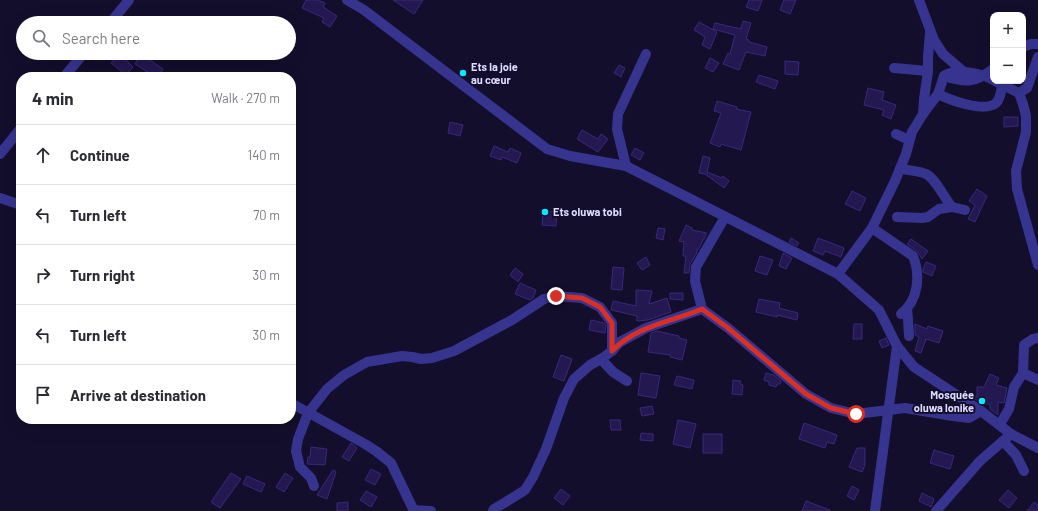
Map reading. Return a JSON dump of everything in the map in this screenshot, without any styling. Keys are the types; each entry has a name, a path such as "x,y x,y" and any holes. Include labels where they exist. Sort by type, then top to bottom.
{"street":[{"path":"116,16 129,0"},
{"path":"347,0 364,10 547,149 570,156 626,166 838,274 879,310 897,346 914,367 1000,424 1011,434 1038,448"},
{"path":"918,0 930,32 943,54 964,72"},
{"path":"923,114 928,71 930,32"},
{"path":"1026,46 1038,44"},
{"path":"626,166 617,129 618,114 646,54"},
{"path":"838,274 872,228 900,169 906,154 909,140 923,114 938,94 946,75 943,54"},
{"path":"1019,93 1027,88 1038,57"},
{"path":"68,72 78,60"},
{"path":"894,68 928,71"},
{"path":"946,75 964,72 990,77"},
{"path":"946,75 958,80 967,81 990,78"},
{"path":"938,94 969,105 987,106 995,104 1000,98 996,84"},
{"path":"1004,84 1019,93 1026,116 1026,132 1016,171 1017,189 1038,265"},
{"path":"0,154 16,134"},
{"path":"896,134 909,140"},
{"path":"900,169 926,174 934,181 942,195 952,207"},
{"path":"0,198 16,204"},
{"path":"897,217 928,217 939,209 952,207 965,210"},
{"path":"725,217 696,267 695,281 702,309 728,328 806,394 831,408 856,414 905,408 969,418 981,411"},
{"path":"872,228 913,256 918,272 917,283 914,294 904,312 908,319 909,336"},
{"path":"314,486 311,478 300,467 296,451 298,438 308,413 332,384 344,375 368,362 402,356 421,359 432,358 454,351 512,320 544,300 556,296 582,298 600,307 612,323 612,351"},
{"path":"493,511 525,490 533,477 546,449 564,398 574,378 590,365 612,351 620,342 646,328 702,309"},
{"path":"1000,424 1009,409 1014,387 1023,373 1024,345 1033,339 1038,338"},
{"path":"875,511 897,346"},
{"path":"601,359 613,372 627,381"},
{"path":"1023,373 1038,380"},
{"path":"296,406 376,451 391,463 413,510 431,511"},
{"path":"936,511 980,461 1011,434"},
{"path":"1003,441 1016,455 1024,471"}],"building":[{"path":"306,0 318,0 325,3 323,7 337,16 330,27 322,22 324,18 302,8"},
{"path":"393,0 423,0 414,14"},
{"path":"749,0 762,0 758,11 746,7"},
{"path":"784,0 796,0 790,14 780,10"},
{"path":"743,21 751,23 746,39 749,40 749,42 767,47 765,56 746,52 739,70 723,64 728,53 730,54 735,35 713,29 715,23 741,29"},
{"path":"699,22 717,32 710,49 702,45 705,37 694,30"},
{"path":"710,58 719,63 713,72 705,68"},
{"path":"114,60 126,60 133,67 129,72 122,72 111,63"},
{"path":"137,60 150,60 163,69 161,72 147,72 135,64"},
{"path":"785,61 799,62 798,75 785,74"},
{"path":"619,65 625,68 621,77 614,73"},
{"path":"759,75 778,81 775,89 756,82"},
{"path":"868,88 884,92 882,100 896,105 891,119 882,115 884,110 864,105"},
{"path":"717,101 737,107 736,109 751,112 741,150 721,144 720,147 710,143 721,113 714,111"},
{"path":"1004,117 1018,117 1018,126 1004,127"},
{"path":"450,122 463,125 460,136 448,133"},
{"path":"582,130 598,139 601,134 608,139 598,152 577,139"},
{"path":"494,146 508,152 510,148 521,153 517,163 502,157 501,160 490,156"},
{"path":"635,148 644,153 640,160 631,155"},
{"path":"703,156 710,158 707,172 722,178 723,176 729,181 724,188 705,174 699,173"},
{"path":"977,189 987,196 975,222 968,219 975,205 969,201"},
{"path":"852,191 866,198 860,211 845,204"},
{"path":"543,211 557,212 556,226 542,225"},
{"path":"686,225 692,228 692,230 707,233 690,264 689,273 684,273 686,256 683,256 684,242 679,241"},
{"path":"658,228 665,229 663,240 656,238"},
{"path":"791,238 799,243 797,246 789,242"},
{"path":"818,238 844,248 841,257 825,251 823,255 813,251"},
{"path":"911,239 928,251 922,259 917,251 907,244"},
{"path":"783,253 792,258 786,269 779,266"},
{"path":"760,256 773,260 767,275 755,271"},
{"path":"646,257 650,265 642,270 637,263"},
{"path":"926,262 936,266 932,276 923,272"},
{"path":"613,267 624,268 622,290 611,289"},
{"path":"515,268 523,274 518,282 510,275"},
{"path":"520,283 536,290 533,298 530,300 515,294"},
{"path":"636,290 652,291 649,304 667,298 671,312 648,320 637,321 637,316 611,310 613,301 636,306"},
{"path":"670,293 683,293 683,300 670,299"},
{"path":"759,299 780,303 779,308 798,313 797,320 756,312"},
{"path":"591,320 604,323 606,325 605,333 589,330"},
{"path":"854,324 862,324 862,339 853,339"},
{"path":"915,324 927,329 928,326 943,331 939,343 926,339 921,353 915,351 919,337 915,335"},
{"path":"657,331 679,336 679,338 687,340 682,360 670,357 670,355 648,352 651,333"},
{"path":"886,338 889,345 882,348 879,341"},
{"path":"561,355 572,359 564,381 553,377"},
{"path":"641,373 660,376 656,398 638,395"},
{"path":"766,373 774,375 781,381 780,384 777,384 776,387 769,385 769,382 764,380"},
{"path":"990,374 999,378 996,385 1007,388 1004,403 998,402 998,415 990,409 990,404 983,404 975,399 977,396 977,387 984,387"},
{"path":"677,376 694,380 692,389 674,385"},
{"path":"733,380 741,381 740,384 743,385 742,395 732,394"},
{"path":"652,406 654,414 642,416 640,408"},
{"path":"610,420 620,420 621,430 611,430"},
{"path":"678,420 696,424 690,448 673,444"},
{"path":"804,423 837,435 834,444 827,442 825,448 799,439"},
{"path":"641,433 653,434 653,441 640,440"},
{"path":"703,434 722,434 722,453 703,453"},
{"path":"351,443 357,448 349,461 342,457"},
{"path":"311,447 327,449 325,465 307,464 308,457 310,457"},
{"path":"857,448 865,448 865,465 862,472 849,467"},
{"path":"934,450 954,456 950,469 930,463"},
{"path":"371,469 381,474 375,485 365,480"},
{"path":"333,470 336,472 327,499 317,495"},
{"path":"231,473 241,479 220,508 211,502"},
{"path":"285,473 293,478 284,492 276,487"},
{"path":"247,476 265,484 261,492 243,484"},
{"path":"852,486 859,490 854,500 847,496"},
{"path":"561,489 570,496 563,505 554,498"},
{"path":"1008,490 1017,498 1009,508 999,500"},
{"path":"366,491 377,497 371,507 360,500"},
{"path":"922,493 934,499 931,507 919,501"},
{"path":"806,501 830,510 830,511 802,511"},
{"path":"348,502 348,511 337,511 337,503"},
{"path":"1034,502 1038,505 1038,511 1027,511"}],"place":[{"name":"Ets la joie au cœur","path":"463,73"},
{"name":"Ets oluwa tobi","path":"545,212"},
{"name":"Mosquée oluwa lonike","path":"982,401"}],"route":[{"path":"556,296 582,298 600,307 612,323 612,351 620,342 646,328 694,313 702,309 728,328 806,394 831,408 856,414"}]}
